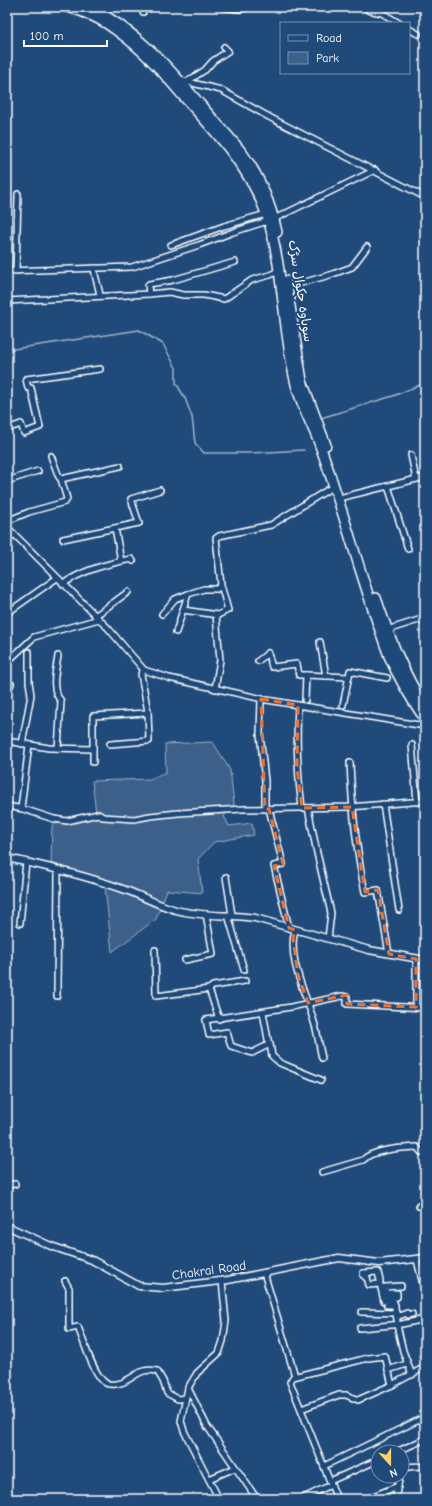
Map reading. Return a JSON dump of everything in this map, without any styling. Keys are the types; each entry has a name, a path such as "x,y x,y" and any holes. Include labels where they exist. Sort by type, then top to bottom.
{"highway":[{"path":"68,7 99,19 115,29 147,54 237,158 254,186 269,218 295,380 309,421 322,448 389,656 397,675 425,719"},
{"name":"سوہاوہ چکوال سڑک","path":"89,7 117,22 152,50 183,80 243,154 259,183 287,287 302,382 326,445 390,640 407,678 425,708"}],"street":[{"path":"222,7 240,9 250,7"},
{"path":"366,7 368,10 382,13 397,22"},
{"path":"410,30 418,34"},
{"path":"183,80 206,70 213,61 228,52 224,47"},
{"path":"183,80 222,90 269,117 375,170 425,197"},
{"path":"7,271 132,267 199,245 269,218 375,170"},
{"path":"16,271 18,194"},
{"path":"171,245 224,226 269,218"},
{"path":"287,287 352,267 367,247"},
{"path":"149,294 149,284 173,280 235,262"},
{"path":"94,268 96,280 99,285 100,296"},
{"path":"7,301 170,292 183,296 204,295 224,299 252,280 278,271"},
{"path":"7,429 21,424 24,433 40,427 31,388 28,388 26,379 100,368"},
{"path":"411,455 416,479"},
{"path":"7,521 29,512 65,502 67,499 61,479 51,456"},
{"path":"61,479 120,466"},
{"path":"7,481 38,471"},
{"path":"343,497 416,479 425,479"},
{"path":"183,610 216,615 228,610 221,585 216,538 219,536 271,525 334,486"},
{"path":"388,486 408,549"},
{"path":"63,539 139,523 131,500 160,490"},
{"path":"7,527 56,578 97,617 144,670 169,678 261,699 425,726"},
{"path":"115,528 121,561"},
{"path":"7,540 14,534"},
{"path":"63,584 84,572 121,561 131,559 133,561"},
{"path":"7,613 56,578"},
{"path":"162,614 174,599 204,589 217,588 221,585"},
{"path":"7,662 34,637 97,617 128,592"},
{"path":"176,632 188,594"},
{"path":"216,615 220,660 216,689"},
{"path":"387,630 425,618"},
{"path":"320,642 326,676"},
{"path":"22,744 31,695 29,682 29,652"},
{"path":"258,661 268,653 272,667 297,664 299,675 349,677"},
{"path":"58,656 54,680 56,696 61,701 58,748"},
{"path":"110,744 149,741 148,713 141,674 144,670"},
{"path":"343,705 350,671 387,678"},
{"path":"306,675 306,700"},
{"path":"7,691 11,684"},
{"path":"261,699 260,734 267,809 283,864 274,866 292,929 298,975 315,1025 322,1058"},
{"path":"298,705 296,737 297,767 302,808"},
{"path":"93,762 93,716 148,713"},
{"path":"7,741 58,748 93,749"},
{"path":"21,808 29,745"},
{"path":"412,745 417,802"},
{"path":"350,763 352,807 356,844 365,892 378,890 390,954"},
{"path":"7,806 21,808 54,820 67,821 98,814 103,817 134,819 178,813 352,807 417,802 425,803"},
{"path":"383,804 399,910"},
{"path":"308,808 317,854 332,913 328,939"},
{"path":"7,858 119,887 176,910 256,918 370,950 425,960"},
{"path":"20,923 26,862"},
{"path":"57,996 58,870"},
{"path":"226,877 230,915 244,970"},
{"path":"185,960 213,954 206,914"},
{"path":"155,950 156,996 209,989 214,986 245,981"},
{"path":"416,959 416,1007"},
{"path":"209,989 219,1019"},
{"path":"269,1045 252,1053 231,1046 226,1032 209,1035 206,1020 263,1012 342,996 347,997 346,1004 425,1008"},
{"path":"263,1012 272,1056 280,1063 321,1080"},
{"path":"322,1172 363,1160 367,1156 386,1151 417,1147 421,1152 425,1151"},
{"path":"7,1185 15,1184"},
{"path":"419,1206 425,1204"},
{"name":"Chakral Road","path":"7,1226 51,1246 92,1260 139,1286 163,1288 222,1281 339,1258 379,1263 425,1258"},
{"path":"416,1260 425,1293"},
{"path":"379,1263 386,1303"},
{"path":"380,1281 378,1272 363,1273 363,1275 367,1278 369,1285 380,1284 384,1301 386,1303"},
{"path":"264,1273 296,1376"},
{"path":"65,1281 69,1288 69,1328 78,1327 90,1359 103,1381 109,1384 117,1384 128,1380 137,1373 150,1369 157,1371 163,1381 166,1393 178,1399 185,1398"},
{"path":"219,1499 184,1431 181,1421 188,1388 197,1373 218,1353 223,1341 226,1322 222,1281"},
{"path":"390,1293 397,1293 397,1297 387,1298 385,1287 401,1286"},
{"path":"386,1303 394,1302 407,1364 412,1375"},
{"path":"362,1312 397,1318 425,1319"},
{"path":"360,1328 397,1318 407,1313 408,1315 412,1314"},
{"path":"337,1499 290,1382 291,1379 296,1376 368,1358 385,1356 392,1385"},
{"path":"388,1370 407,1364"},
{"path":"301,1409 339,1395 346,1395 358,1400 392,1385 425,1367"},
{"path":"188,1388 207,1426 258,1499"},
{"path":"324,1466 425,1417"},
{"path":"410,1446 425,1439"},
{"path":"301,1499 370,1464"},
{"path":"410,1467 425,1467"},
{"path":"209,1479 235,1468"},
{"path":"366,1499 398,1486"},
{"path":"395,1499 398,1486"}],"highlighted area":[{"path":"261,699 298,705 297,767 302,808 352,807 365,892 378,890 389,954 416,959 416,1007 347,1004 347,995 308,1003 298,975 293,938 295,930 289,928 274,866 283,864 269,809 265,809"}],"green space":[{"path":"213,742 230,770 234,804 224,816 229,826 252,823 254,835 214,842 198,859 202,893 167,890 156,919 112,952 105,887 106,880 51,863 52,825 96,813 92,781 150,779 166,772 165,744"}],"waterway":[{"path":"7,350 139,330 163,344 176,368 176,383 185,398 192,417 195,443 204,453 251,453 304,450"},
{"path":"321,418 393,396 425,383"}]}
